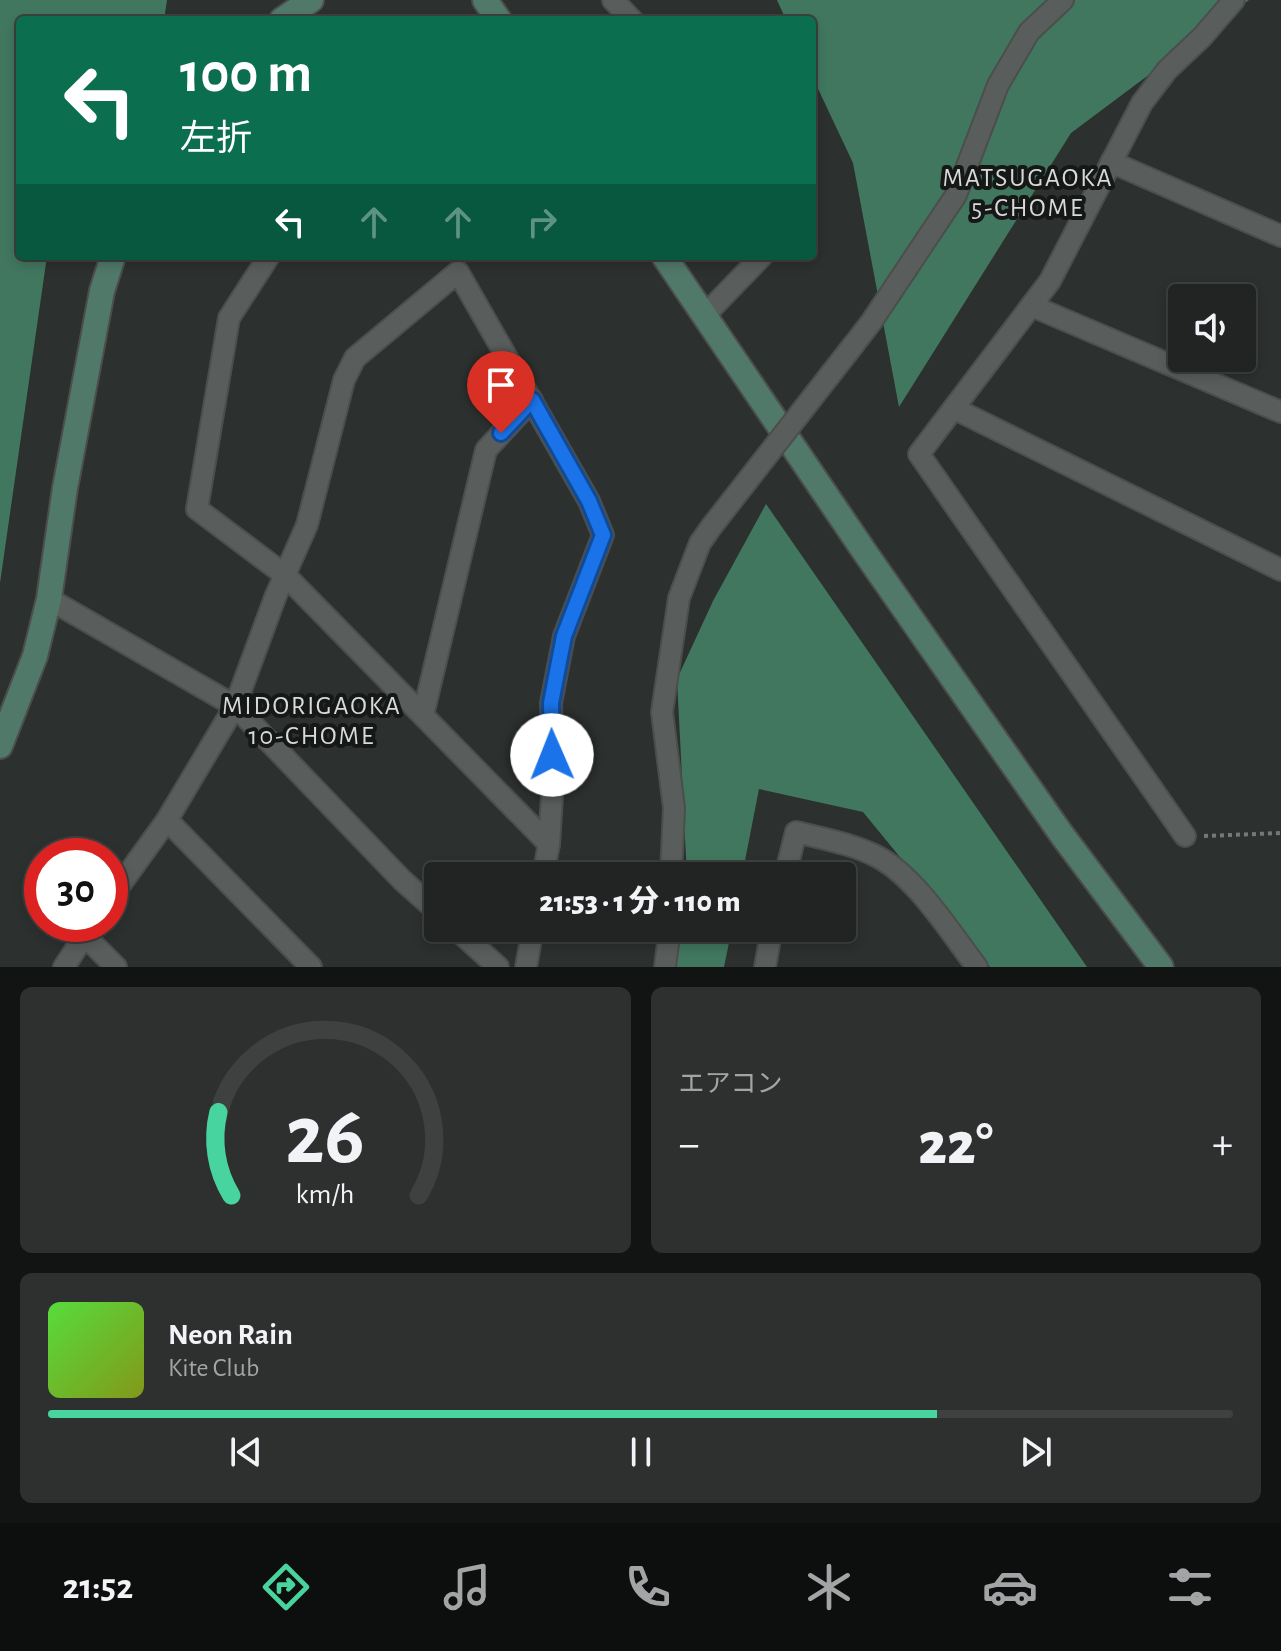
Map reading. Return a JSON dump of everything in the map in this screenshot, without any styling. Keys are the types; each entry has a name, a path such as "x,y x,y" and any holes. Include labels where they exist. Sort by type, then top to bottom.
{"street":[{"path":"288,16 311,0"},
{"path":"613,0 628,16"},
{"path":"672,862 674,808 662,712 679,598 700,543 872,321 956,195 998,85 1029,32 1063,0"},
{"path":"1185,836 919,454 1050,281 1142,103 1167,70 1202,37 1234,0"},
{"path":"1111,162 1281,236"},
{"path":"0,746 35,656 49,599 65,488 102,291 112,260"},
{"path":"266,260 229,318 197,509 285,575 549,844"},
{"path":"667,260 1062,835 1161,967"},
{"path":"705,315 758,260"},
{"path":"128,874 167,820 235,706 307,525 344,380 355,358 454,264 589,501 603,535 564,636 551,703 553,781 546,862"},
{"path":"1032,306 1281,412"},
{"path":"423,715 486,450 532,400"},
{"path":"955,409 1281,570"},
{"path":"49,599 235,706 424,900"},
{"path":"167,820 311,967"},
{"path":"788,862 796,832 855,847 881,859 915,887 977,967"},
{"path":"64,967 80,942"},
{"path":"97,942 116,967"},
{"path":"470,942 498,967"},
{"path":"526,967 530,942"},
{"path":"665,967 668,942"},
{"path":"765,967 769,942"}],"path":[{"path":"1185,836 1281,833"}],"green space":[{"path":"0,0 167,0 165,16 16,16 16,260 46,260 0,583"},
{"path":"777,0 1249,0 1071,133 899,407 853,163 816,84 816,16 784,16"},
{"path":"766,504 1087,967 990,967 863,812 759,789 745,862 686,862 677,679 713,601"},
{"path":"679,942 729,942 724,967 674,967"}],"district":[{"name":"MATSUGAOKA 5-CHOME","path":"1028,192"},
{"name":"MIDORIGAOKA 10-CHOME","path":"312,720"}],"route":[{"path":"501,433 532,400 589,501 603,535 564,636 551,703 552,755"}]}
